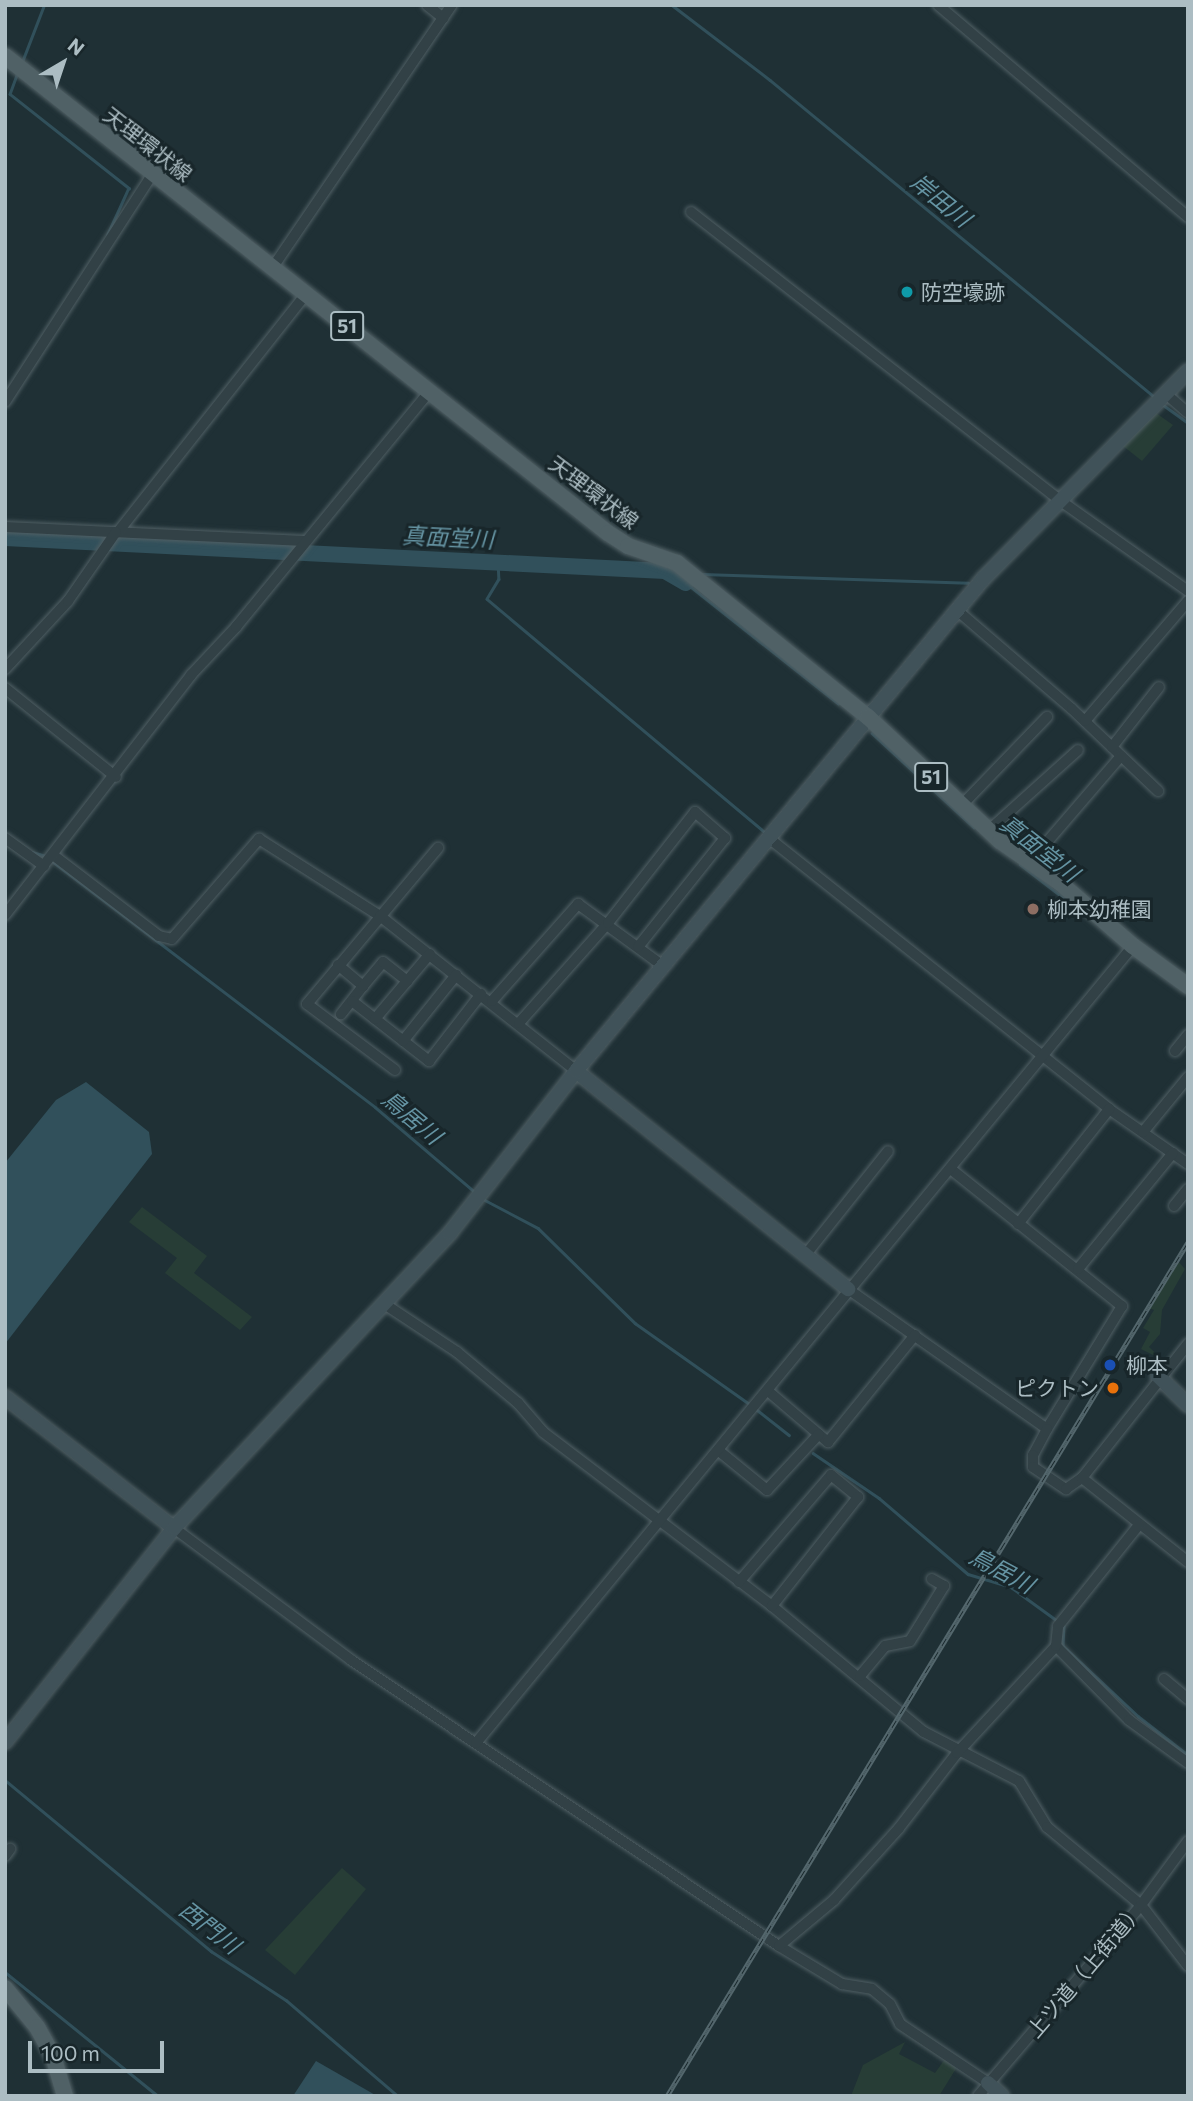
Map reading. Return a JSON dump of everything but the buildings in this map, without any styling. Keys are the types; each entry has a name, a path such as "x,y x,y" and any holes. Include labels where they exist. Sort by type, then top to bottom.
{"main road":[{"name":"天理環状線","path":"15,64 608,533 628,546 677,563 868,718 988,831 1093,909 1133,946 1188,986"},
{"path":"5,1988 43,2037 65,2096"}],"street":[{"path":"427,5 443,18"},
{"path":"273,267 453,5"},
{"path":"938,5 1188,217"},
{"path":"5,402 152,175"},
{"path":"691,212 1058,499 1188,591"},
{"path":"5,669 68,601 116,533 306,293"},
{"path":"5,1742 174,1528 450,1233 576,1071 958,611 1058,499 1188,371"},
{"path":"5,915 116,777 191,675 293,558 428,393"},
{"path":"1160,398 1188,413"},
{"path":"5,527 304,543"},
{"path":"1085,721 1188,601"},
{"path":"958,611 1085,721 1158,791"},
{"path":"1111,747 1159,687"},
{"path":"5,688 116,777"},
{"path":"961,806 1047,717"},
{"path":"988,831 1078,750"},
{"path":"1029,863 1121,756"},
{"path":"519,1023 608,923 695,812 725,838 638,947"},
{"path":"5,838 44,866"},
{"path":"53,855 159,936 172,939 260,839 377,915 430,954 807,1253 848,1289 1047,1429"},
{"path":"770,839 1109,1109 1188,1164"},
{"path":"395,1070 307,1004 377,915 438,848"},
{"path":"492,1001 579,904 663,966"},
{"path":"476,1743 719,1451 848,1289 1045,1058 1133,946"},
{"path":"375,1019 430,954"},
{"path":"341,1014 383,962 407,981"},
{"path":"338,965 363,986"},
{"path":"403,1041 456,975"},
{"path":"352,1001 429,1061 481,994"},
{"path":"1175,1051 1188,1035"},
{"path":"1143,1132 1188,1077"},
{"path":"1018,1224 1109,1109"},
{"path":"807,1253 888,1151"},
{"path":"1078,1269 1172,1153"},
{"path":"952,1170 1122,1306 1047,1429 1033,1455 1033,1468 1066,1489 1082,1478 1158,1376 1188,1344"},
{"path":"1174,1206 1188,1189"},
{"path":"383,1303 457,1352 518,1403 543,1432 772,1606 860,1676 900,1714 957,1753 1019,1781 1046,1827 1141,1905 1188,1966"},
{"path":"768,1391 828,1442 915,1335"},
{"path":"1158,1376 1188,1405"},
{"path":"5,1397 328,1644 779,1946 842,1984 872,1989 890,2004 900,2024 988,2083 1002,2096"},
{"path":"719,1451 767,1490 819,1434"},
{"path":"739,1582 831,1475 858,1497 772,1606"},
{"path":"1082,1478 1188,1562"},
{"path":"779,1946 834,1900 899,1828 957,1753 1056,1646 1059,1624 1139,1525"},
{"path":"860,1676 885,1646 910,1640 944,1586 932,1579"},
{"path":"1056,1646 1129,1720 1188,1763"},
{"path":"1164,1679 1188,1699"},
{"name":"上ツ道（上街道）","path":"978,2096 1141,1905 1188,1842"}],"green space":[{"path":"1156,413 1173,425 1142,461 1123,446"},
{"path":"142,1207 207,1256 194,1273 252,1317 240,1330 165,1273 177,1258 129,1222"},
{"path":"1178,1261 1185,1269 1162,1310 1160,1334 1149,1347 1163,1360 1141,1349 1150,1332 1143,1328 1154,1310 1149,1308"},
{"path":"342,1868 366,1889 295,1975 265,1950"},
{"path":"905,2042 899,2054 935,2073 945,2059 957,2067 939,2096 851,2096 863,2065"}],"water":[{"path":"86,1082 149,1132 152,1154 5,1344 5,1163 56,1100"},
{"path":"316,2061 377,2096 293,2096"}],"waterway":[{"name":"真面堂川","path":"22,62 44,5"},
{"name":"岸田川","path":"672,5 770,80 1155,397"},
{"name":"真面堂川","path":"17,75 10,94 129,188 108,234"},
{"name":"岸田川","path":"1162,404 1188,423"},
{"name":"真面堂川","path":"5,538 665,571 686,583"},
{"path":"498,562 499,579 487,599 765,832"},
{"path":"702,574 968,583"},
{"name":"真面堂川","path":"686,583 838,703"},
{"name":"真面堂川","path":"872,733 974,827"},
{"name":"鳥居川","path":"32,852 46,856"},
{"name":"鳥居川","path":"51,860 375,1107 475,1192"},
{"name":"真面堂川","path":"1020,864 1087,916"},
{"name":"鳥居川","path":"483,1199 538,1228 635,1323 751,1405"},
{"name":"鳥居川","path":"756,1409 789,1435"},
{"name":"鳥居川","path":"813,1453 879,1498 968,1574 1011,1587 1059,1622"},
{"name":"鳥居川","path":"1064,1626 1063,1646 1138,1716 1188,1755"},
{"name":"西門川","path":"5,1780 211,1951 286,2000 398,2096"},
{"path":"5,1972 158,2096"}],"railway":[{"path":"667,2096 1188,1242"}],"place":[{"name":"防空壕跡","path":"907,292"},
{"name":"柳本幼稚園","path":"1033,909"},
{"name":"柳本","path":"1110,1365"},
{"name":"ピクトン","path":"1113,1388"}]}
